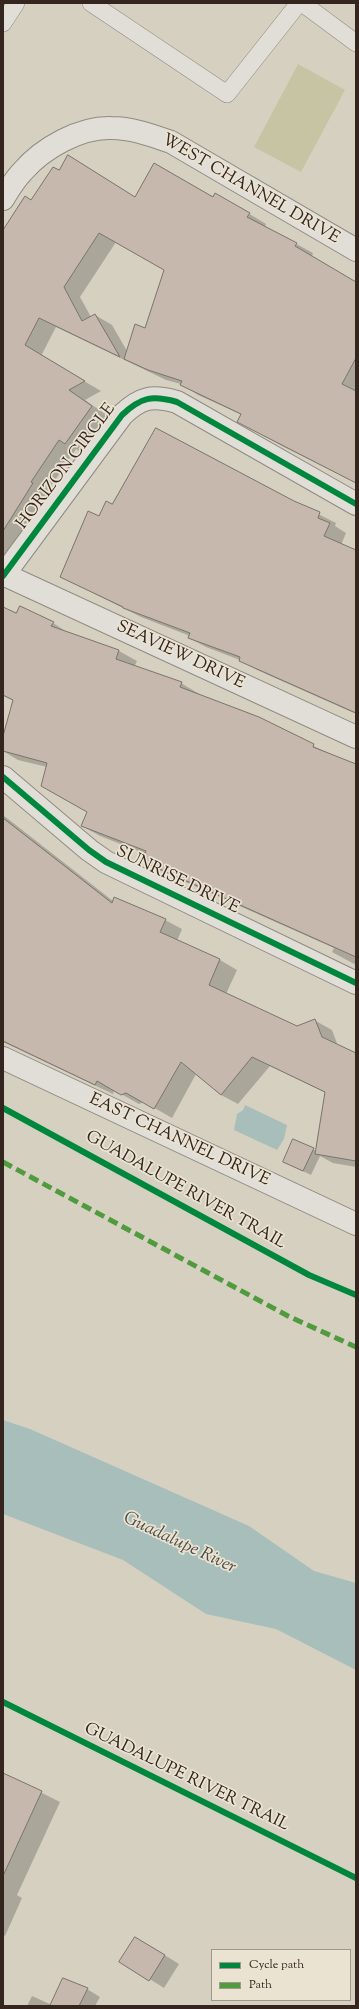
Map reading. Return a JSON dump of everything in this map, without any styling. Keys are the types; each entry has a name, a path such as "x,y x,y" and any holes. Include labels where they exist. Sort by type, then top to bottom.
{"street":[{"name":"WEST CHANNEL DRIVE","path":"3,198 23,170 52,146 83,132 111,127 141,131 171,142 356,250"},
{"name":"HORIZON CIRCLE","path":"4,575 122,415 133,405 146,398 162,398 177,402 356,504"},
{"name":"SEAVIEW DRIVE","path":"4,575 356,737"},
{"name":"SUNRISE DRIVE","path":"3,777 89,850 106,862 356,983"},
{"name":"EAST CHANNEL DRIVE","path":"3,1058 356,1224"}],"lane":[{"path":"3,23 16,3"},
{"path":"91,3 227,94 300,3 356,43"}],"shaded area":[{"path":"298,64 345,90 301,172 254,147"}],"water":[{"path":"245,1105 287,1125 284,1139 277,1150 234,1130 237,1114 243,1110"},
{"name":"Guadalupe River","path":"3,1420 30,1429 249,1526 314,1571 356,1583 356,1670 276,1629 206,1614 123,1560 3,1514"}],"building":[{"path":"68,155 135,197 154,163 213,197 215,193 250,213 247,217 297,243 295,246 356,282 356,358 342,384 356,391 356,483 237,422 241,414 180,385 182,381 148,370 124,359 135,324 145,328 164,270 99,233 64,287 82,321 95,314 120,357 39,318 25,345 85,381 69,390 92,406 65,444 59,440 31,482 33,483 3,531 3,230 25,196 31,200 53,167 59,170"},
{"path":"156,428 294,501 320,512 318,518 330,523 324,536 356,550 356,713 239,661 240,657 188,638 190,633 123,608 60,577 88,511 99,516 106,501 112,504"},
{"path":"20,606 54,622 51,626 119,650 116,659 182,682 180,687 259,717 314,744 313,747 356,764 356,957 142,861 146,851 81,826 87,812 41,786 47,763 3,751 3,736 13,700 3,695 3,607 16,613"},
{"path":"3,818 112,903 114,897 166,919 160,932 220,959 209,985 297,1026 315,1019 322,1037 356,1053 356,1161 315,1154 325,1092 252,1057 221,1095 181,1062 154,1109 126,1093 121,1095 97,1081 95,1085 3,1041"},
{"path":"293,1139 314,1148 303,1171 283,1162"},
{"path":"3,1773 42,1791 3,1876"},
{"path":"135,1937 165,1955 149,1981 119,1962"},
{"path":"63,1978 88,1988 79,2006 50,2006"}],"marked path":[{"path":"3,1162 288,1316 356,1347"}],"cycle path":[{"path":"3,576 122,415 135,404 147,399 154,398 177,402 356,504"},
{"path":"3,777 89,850 106,862 356,983"},
{"name":"GUADALUPE RIVER TRAIL","path":"3,1108 309,1275 356,1295"},
{"name":"GUADALUPE RIVER TRAIL","path":"3,1702 356,1878"}]}
